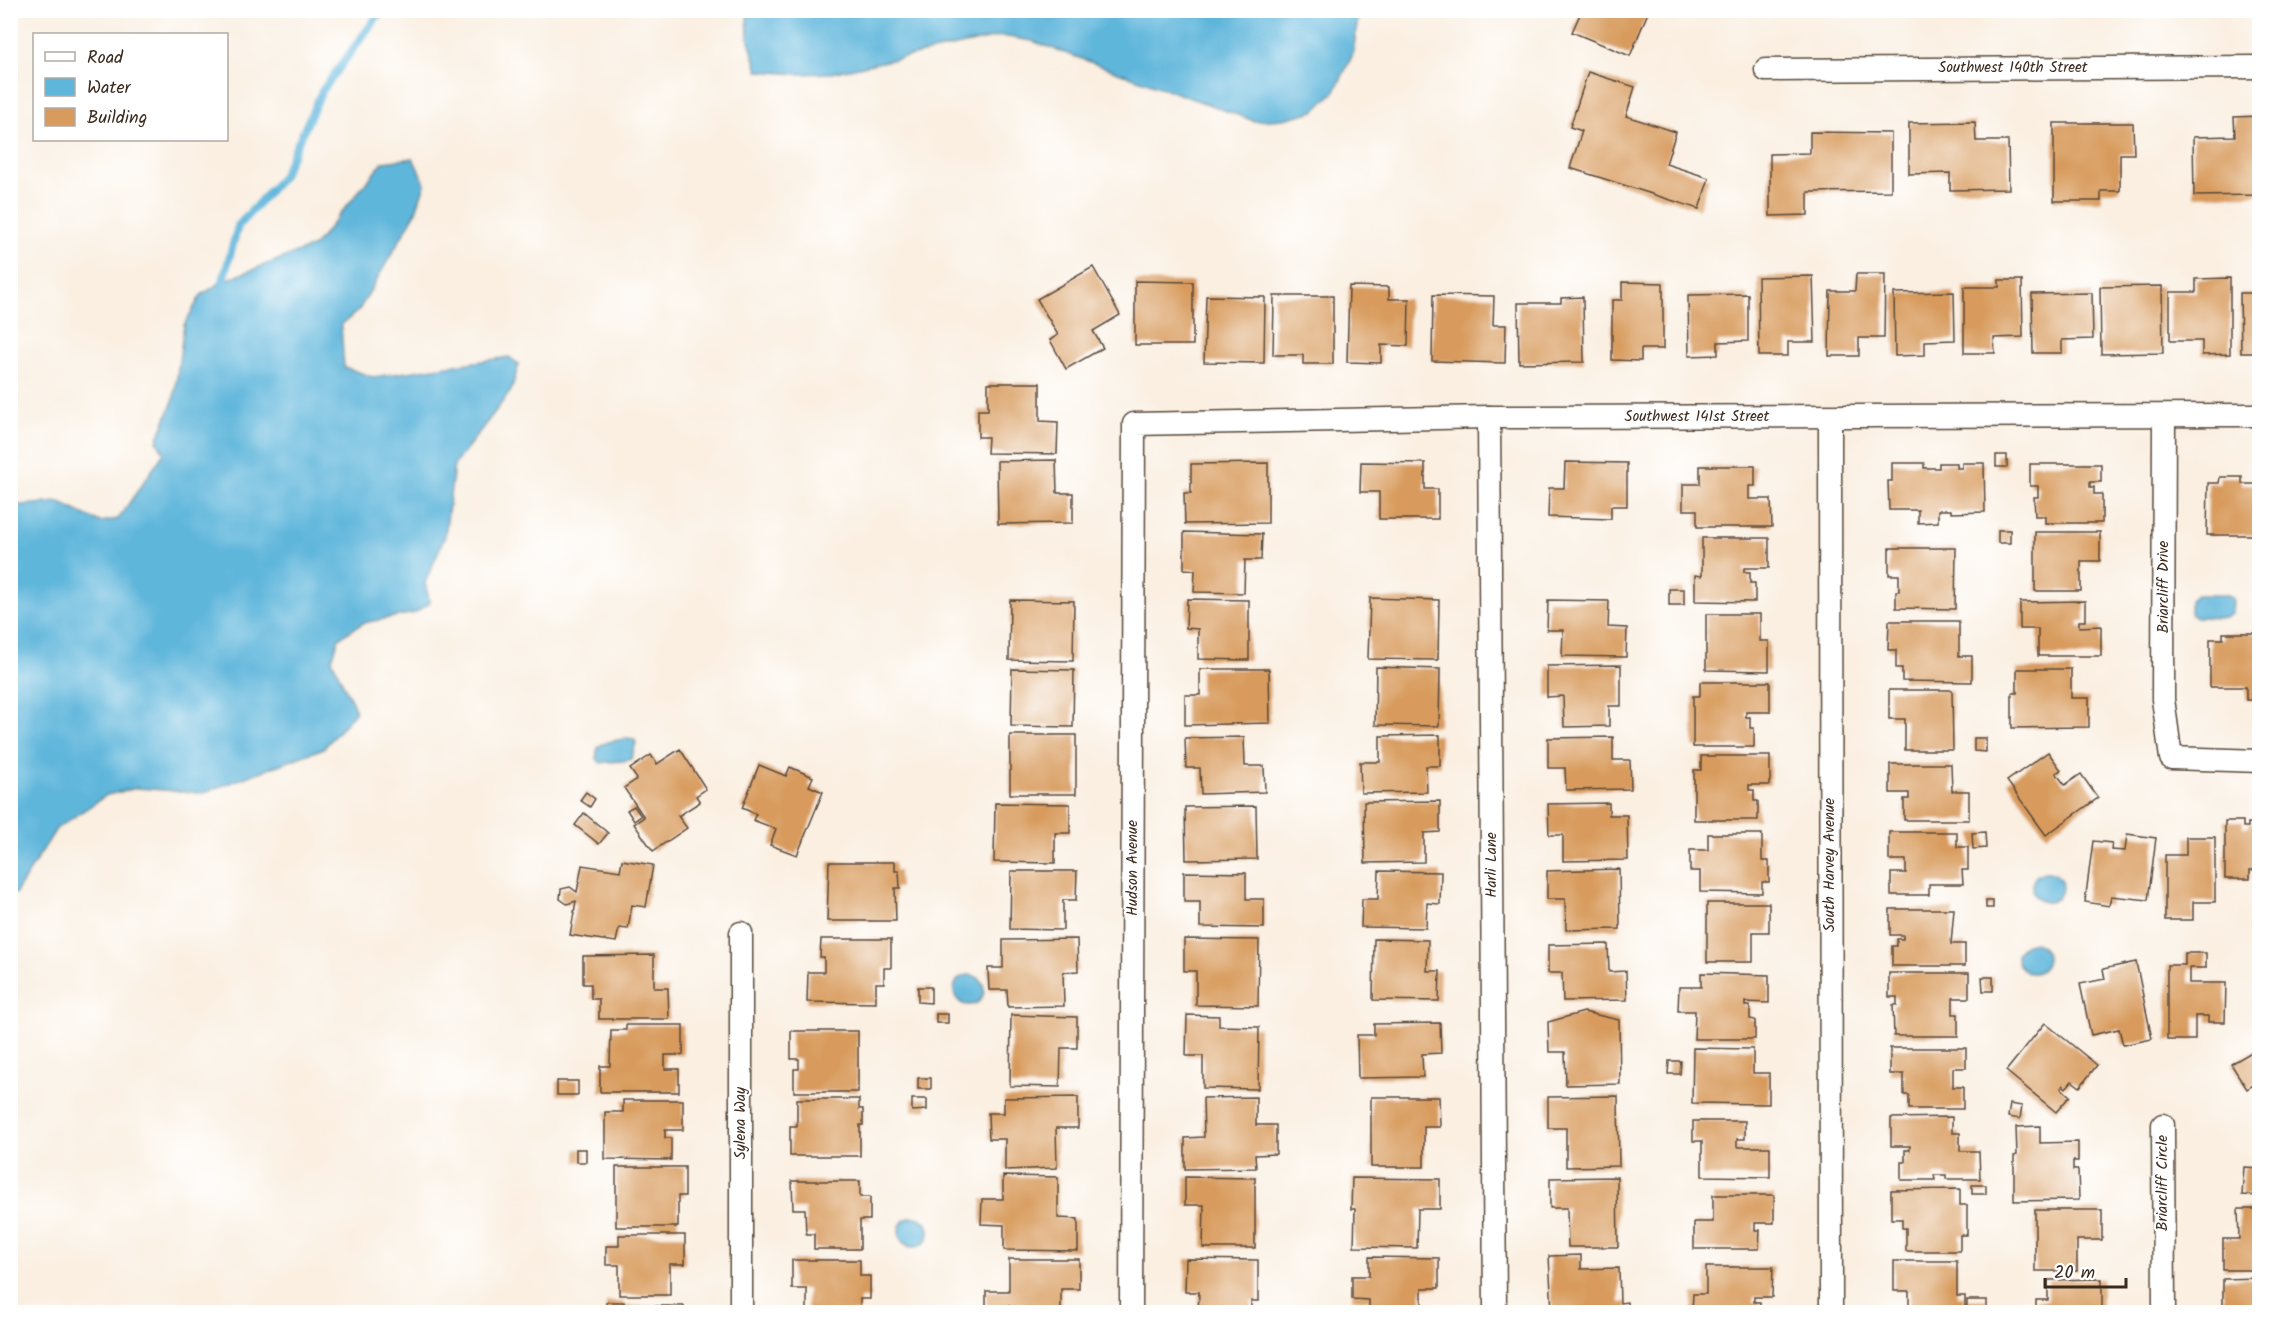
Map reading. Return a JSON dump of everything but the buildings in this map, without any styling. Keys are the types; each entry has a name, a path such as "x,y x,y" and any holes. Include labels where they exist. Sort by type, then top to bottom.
{"street":[{"name":"Southwest 140th Street","path":"1766,70 2259,67"},
{"name":"Southwest 141st Street","path":"1134,424 1489,417 2259,415"},
{"name":"Briarcliff Drive","path":"2164,416 2163,699 2171,758 2259,761"},
{"name":"Harli Lane","path":"1489,417 1495,1312"},
{"name":"South Harvey Avenue","path":"1830,417 1831,1312"},
{"name":"Hudson Avenue","path":"1131,1312 1134,424"},
{"name":"Sylena Way","path":"741,933 741,1312"},
{"name":"Briarcliff Circle","path":"2163,1125 2164,1312"}],"water":[{"path":"1359,10 1353,54 1335,91 1314,111 1284,119 1254,121 1032,41 1002,36 831,73 798,74 758,71 748,37 747,11"},
{"path":"413,158 425,184 415,214 359,310 341,325 344,367 373,377 509,357 519,364 511,391 454,465 445,536 425,583 430,603 415,613 363,623 339,638 332,660 356,711 324,748 203,793 137,788 107,795 56,829 16,893 11,896 11,506 58,502 100,522 118,519 164,453 157,441 174,398 184,325 201,295 223,281 314,246 383,162"},
{"path":"2196,595 2227,595 2233,599 2232,613 2226,618 2196,617 2190,613 2190,600"},
{"path":"626,738 634,739 636,743 631,759 601,763 597,759 598,747"},
{"path":"2047,872 2058,876 2062,887 2058,898 2047,902 2036,898 2032,887 2036,876"},
{"path":"2032,943 2038,944 2046,952 2046,964 2038,972 2032,973 2026,972 2018,964 2017,958 2018,952 2026,944"},
{"path":"969,975 980,979 984,990 980,1001 969,1005 958,1001 954,990 958,979"},
{"path":"914,1217 925,1221 929,1232 925,1243 914,1247 903,1243 899,1232 903,1221"}],"waterway":[{"path":"228,291 223,281 238,226 282,177 322,91 382,10"}]}
